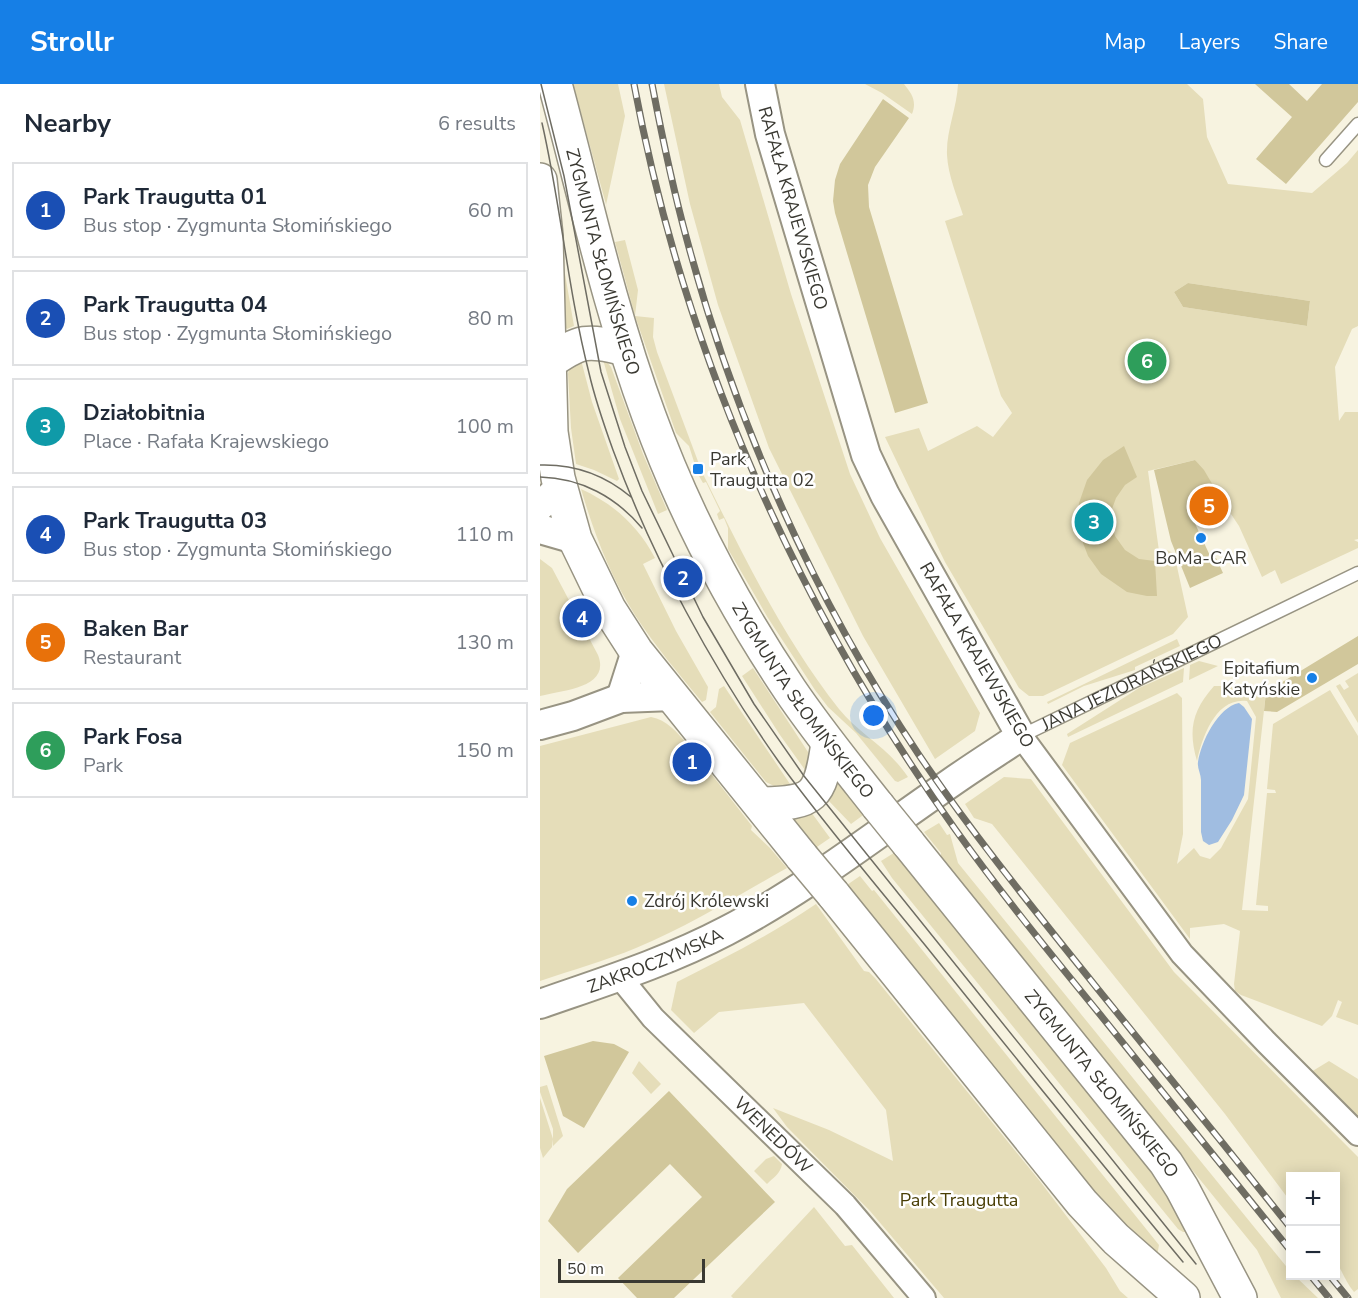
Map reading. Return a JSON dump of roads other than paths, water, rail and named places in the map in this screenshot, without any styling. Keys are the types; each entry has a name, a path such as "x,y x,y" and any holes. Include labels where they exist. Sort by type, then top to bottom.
{"main road":[{"name":"ZYGMUNTA SŁOMIŃSKIEGO","path":"555,84 594,239 626,349 662,451 709,552 778,671 828,744 1166,1164 1187,1196 1240,1298"},
{"path":"540,180 546,236 551,432 550,496 575,538 609,609 636,651 1090,1212 1116,1239 1183,1298"},
{"path":"548,363 571,347 582,343 594,342 626,349"},
{"path":"760,804 791,804 806,798 818,788 824,770 828,744"}],"street":[{"name":"RAFAŁA KRAJEWSKIEGO","path":"760,84 770,134 866,455 885,495 1021,736 1182,954 1242,1018 1358,1134"},
{"path":"540,529 575,538"},
{"path":"621,698 636,651"},
{"path":"540,725 573,716 621,698 673,696"},
{"name":"JANA JEZIORAŃSKIEGO","path":"856,850 1021,736"},
{"name":"ZAKROCZYMSKA","path":"540,1004 672,956 726,931 792,892 856,850"},
{"name":"WENEDÓW","path":"619,976 652,1018 845,1205 924,1298"}],"lane":[{"path":"1326,160 1358,124"},
{"name":"JANA JEZIORAŃSKIEGO","path":"1021,736 1358,573"}],"water":[{"path":"1239,703 1252,719 1244,795 1218,842 1209,845 1203,841 1201,832 1201,780 1198,762 1212,726 1224,711"}],"tram line":[{"path":"541,84 564,176 601,372 642,491 703,617 754,704 804,776 1196,1264"},
{"path":"542,123 575,311 600,412 646,531 708,651 779,762 814,809 1183,1262"},
{"path":"540,465 564,466 588,472 621,489 631,497"},
{"path":"540,477 570,481 597,491 621,507 642,528"}],"railway":[{"path":"634,84 656,184 683,283 716,379 754,474 797,567 845,657 898,744 989,876 1286,1245"},
{"path":"652,84 682,221 729,376 782,507 845,634 919,755 983,844 1289,1226"},
{"path":"1314,1280 1329,1298"},
{"path":"1333,1280 1348,1298"}],"place":[{"name":"Park Fosa","path":"1147,361"},
{"name":"Park Traugutta 02","path":"698,469"},
{"name":"Baken Bar","path":"1209,506"},
{"name":"Działobitnia","path":"1094,522"},
{"name":"BoMa-CAR","path":"1201,538"},
{"name":"Park Traugutta 04","path":"683,578"},
{"name":"Park Traugutta 03","path":"582,618"},
{"name":"Epitafium Katyńskie","path":"1312,678"},
{"name":"Park Traugutta 01","path":"692,762"},
{"name":"Zdrój Królewski","path":"632,901"}],"park label":[{"name":"Park Traugutta","path":"959,1200"}]}
